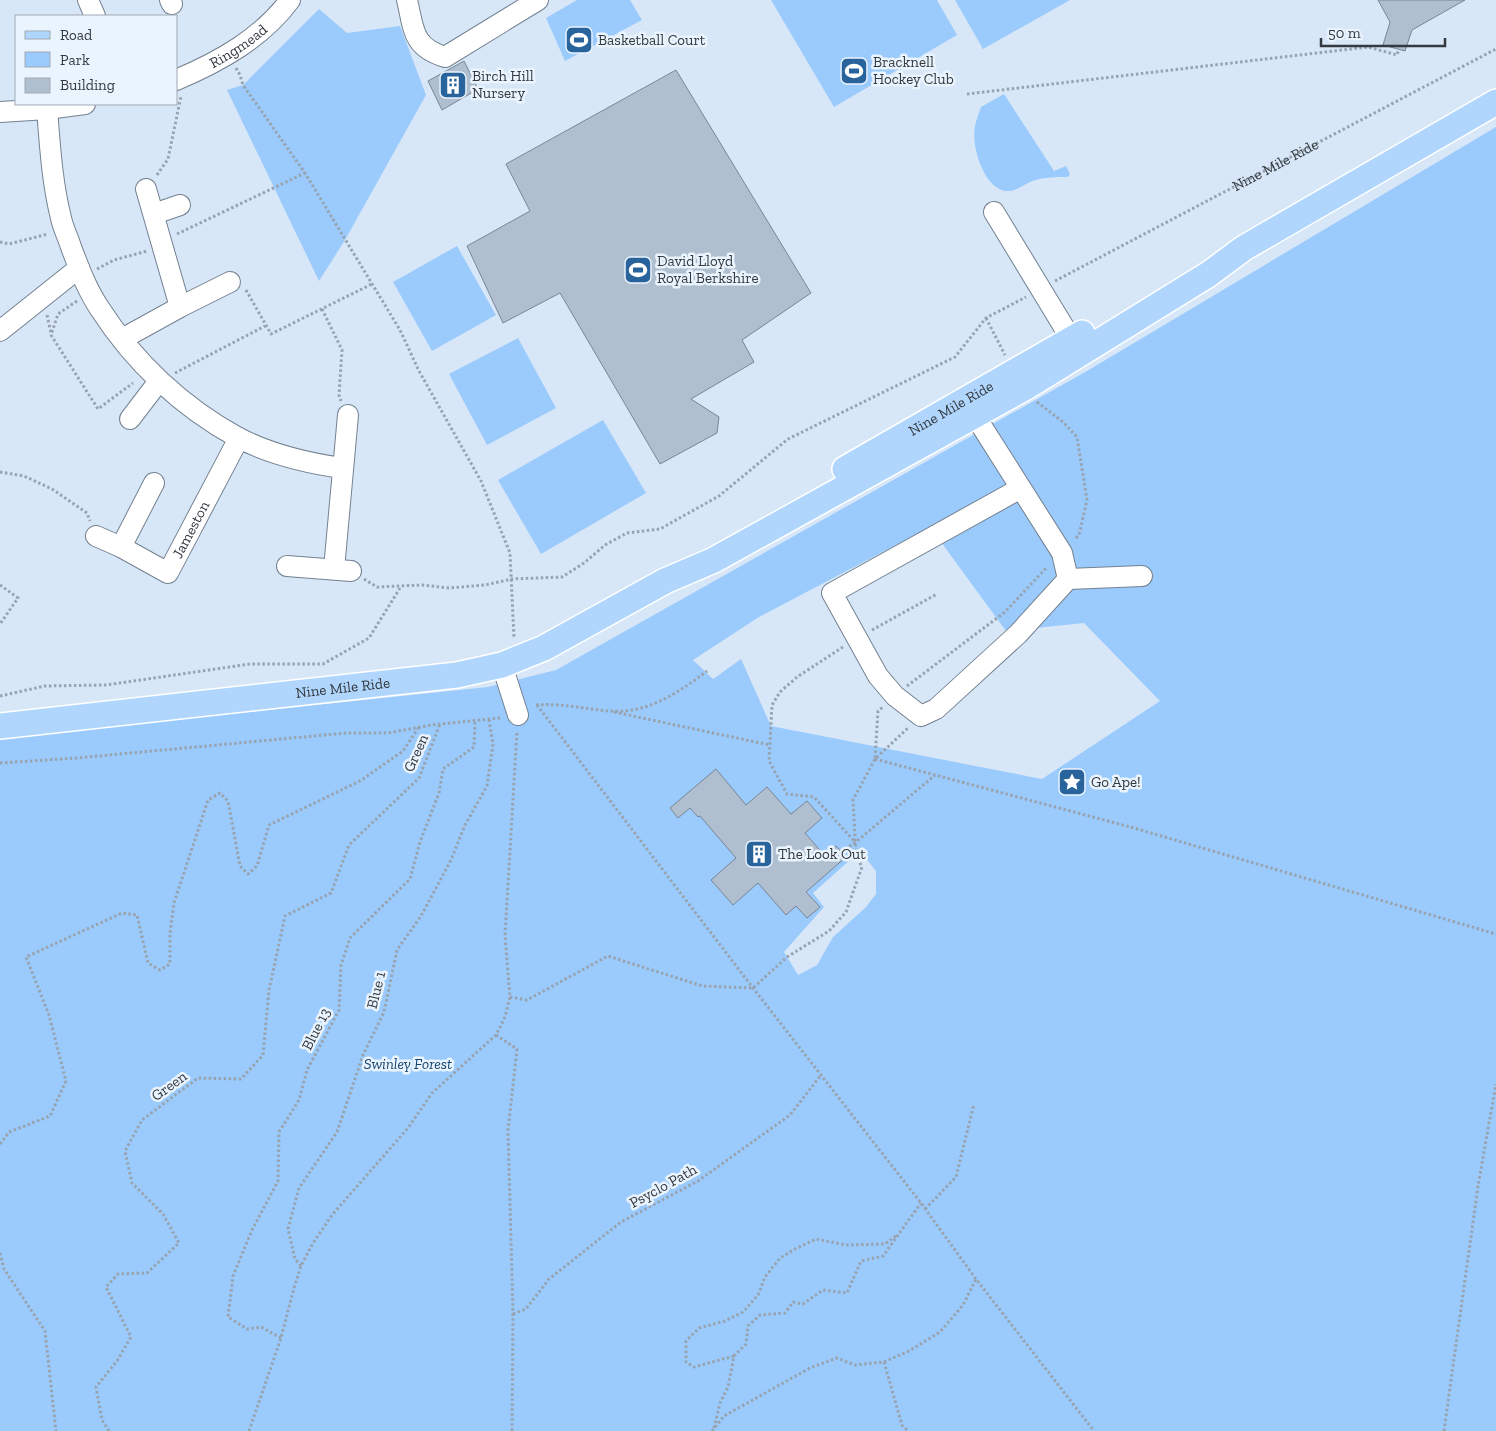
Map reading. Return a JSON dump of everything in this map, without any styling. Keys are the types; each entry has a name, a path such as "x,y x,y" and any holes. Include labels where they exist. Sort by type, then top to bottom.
{"main road":[{"name":"Nine Mile Ride","path":"0,726 457,675 510,663 544,648 666,581 707,548 970,408 1076,346 1201,263 1244,248 1496,102"}],"street":[{"path":"88,0 95,15"},
{"name":"Ringmead","path":"179,87 241,46 274,19 290,0"},
{"path":"407,0 416,38 432,53 445,57 538,0"},
{"path":"0,112 77,105"},
{"path":"47,109 52,174 65,229 84,279 99,308 122,339 154,376 198,414 239,438 270,451 315,464 342,468"},
{"path":"146,190 180,307"},
{"path":"154,214 180,205"},
{"path":"994,212 1076,346"},
{"path":"0,331 84,279"},
{"path":"122,339 230,282"},
{"path":"130,419 154,376"},
{"path":"970,408 1062,553 1068,579"},
{"path":"287,566 342,570 342,468 348,415"},
{"name":"Jameston","path":"96,536 121,547 168,573 239,438"},
{"path":"121,547 154,483"},
{"path":"1021,488 832,593 878,676 896,696 921,716 936,709 1011,640 1068,579 1142,576"},
{"path":"510,663 518,715"}],"path":[{"path":"967,94 1368,47 1397,55 1398,49"},
{"name":"Nine Mile Ride","path":"1055,281 1496,49"},
{"path":"236,68 243,86 305,173 400,330 419,371 481,481 510,553 514,642 510,663"},
{"path":"146,190 168,159 176,105"},
{"path":"265,326 154,376 98,409 51,335 58,314 84,279 114,260 152,249 162,242 305,173"},
{"path":"0,242 9,244 65,229"},
{"path":"230,282 240,279 271,334 372,284"},
{"path":"342,570 377,586 400,587 422,585 449,588 485,585 512,579 562,578 605,545 626,533 660,529 719,496 788,439 955,357 986,318 1027,296"},
{"path":"322,309 342,350 339,395 348,415"},
{"path":"986,318 1005,355"},
{"path":"1031,398 1063,422 1077,437 1087,500 1079,535 1070,544"},
{"path":"0,472 24,476 52,489 87,513 96,536"},
{"path":"906,687 1005,612 1048,566"},
{"path":"0,585 18,598 0,624"},
{"path":"0,696 45,686 106,685 250,664 323,664 369,638 400,587"},
{"path":"856,842 814,797 787,794 769,761 772,705 780,692 814,664 937,594"},
{"path":"611,712 650,707 686,687 707,671"},
{"path":"875,759 878,711 889,701"},
{"path":"0,764 346,733 388,733 440,724 489,720 518,715 537,705 578,706 770,745"},
{"path":"537,705 753,988 921,1203 976,1279 1094,1431"},
{"path":"249,1431 281,1338 301,1266 312,1242 332,1215 408,1128 432,1092 496,1035 505,1017 510,997 505,936 518,715"},
{"path":"510,997 527,1000 608,956 702,986 753,988 787,957 829,931 846,912 862,868 856,854 853,800 875,759 921,716"},
{"name":"Blue 1","path":"301,1266 295,1259 288,1229 299,1188 337,1132 363,1055 384,1012 397,950 421,916 451,860 465,825 487,786 493,744 489,720"},
{"name":"Blue 13","path":"281,1338 260,1327 247,1329 228,1317 233,1276 252,1230 278,1181 279,1132 299,1100 307,1070 339,1010 341,965 350,938 410,879 420,842 439,793 443,769 474,747 475,721"},
{"name":"Green","path":"109,1431 102,1420 96,1387 117,1361 131,1337 106,1286 118,1274 147,1273 179,1243 163,1214 132,1182 125,1151 142,1120 198,1078 241,1078 263,1055 269,990 285,916 331,893 349,846 419,778 440,724"},
{"name":"Green","path":"0,1144 9,1132 50,1116 66,1081 49,1016 26,957 122,913 137,915 148,963 160,970 170,964 170,933 174,903 208,800 220,793 228,801 240,866 248,874 257,866 269,825 360,781 403,751 419,727"},
{"path":"875,759 1134,828 1496,934"},
{"path":"841,852 856,842 935,775"},
{"path":"496,1035 517,1049 508,1130 513,1314 512,1431"},
{"name":"Psyclo Path","path":"513,1314 526,1308 549,1279 621,1222 698,1181 790,1115 821,1075"},
{"path":"1444,1431 1478,1186 1496,1084"},
{"path":"925,1209 956,1177 974,1104"},
{"path":"899,1233 885,1244 846,1245 816,1240 795,1248 780,1258 766,1277 758,1295 743,1312 725,1322 699,1328 686,1341 686,1362 694,1367 734,1356 746,1344 748,1326 760,1315 785,1313 793,1302 803,1304 824,1290 847,1293 860,1261 883,1256 921,1203"},
{"path":"0,1253 4,1269 45,1331 56,1431"},
{"path":"713,1430 724,1416 810,1368 837,1358 855,1365 884,1362 909,1352 940,1332 963,1305 976,1279"},
{"path":"713,1430 720,1404 728,1387 734,1356"},
{"path":"884,1362 902,1425 908,1431"}],"green space":[{"name":"Basketball Court","path":"577,0 630,0 642,20 565,61 546,18"},
{"name":"Bracknell Hockey Club","path":"771,0 937,0 957,35 834,107"},
{"path":"955,0 1070,0 983,49"},
{"path":"319,9 347,33 400,26 426,95 345,240 319,281 227,90 243,85"},
{"path":"1004,94 1054,171 1066,166 1070,174 1068,177 1039,179 1009,191 997,188 990,182 977,154 974,134 975,126 981,107"},
{"name":"Swinley Forest","path":"1496,127 1496,1431 0,1431 0,738 488,687 556,670 1087,371","holes":["930,527 1006,631 1084,623 1160,701 1042,779 771,726 741,659 713,679 693,660 759,617","860,851 876,871 876,894 866,907 833,937 817,965 798,975 784,952 824,907 813,893"]},
{"path":"457,246 496,315 432,351 393,282"},
{"path":"518,338 556,408 487,445 449,374"},
{"path":"603,420 646,493 541,554 498,480"}],"building":[{"path":"1378,0 1465,0 1412,30 1405,51 1383,45 1390,22"},
{"name":"Birch Hill Nursery","path":"464,61 478,89 442,110 428,81"},
{"name":"David Lloyd Royal Berkshire","path":"676,70 811,293 742,340 754,362 691,399 719,417 717,433 660,464 560,293 503,323 467,246 530,211 506,164"},
{"name":"The Look Out","path":"716,769 746,805 767,787 791,814 807,801 822,818 805,833 825,856 836,846 846,857 806,892 820,907 807,918 796,906 786,915 758,883 733,905 711,880 736,858 700,816 698,817 690,808 678,818 670,808"}],"place":[{"name":"Basketball Court","path":"579,40"},
{"name":"Bracknell Hockey Club","path":"854,71"},
{"name":"Birch Hill Nursery","path":"453,85"},
{"name":"David Lloyd Royal Berkshire","path":"638,270"},
{"name":"Go Ape!","path":"1072,782"},
{"name":"The Look Out","path":"759,854"}]}
